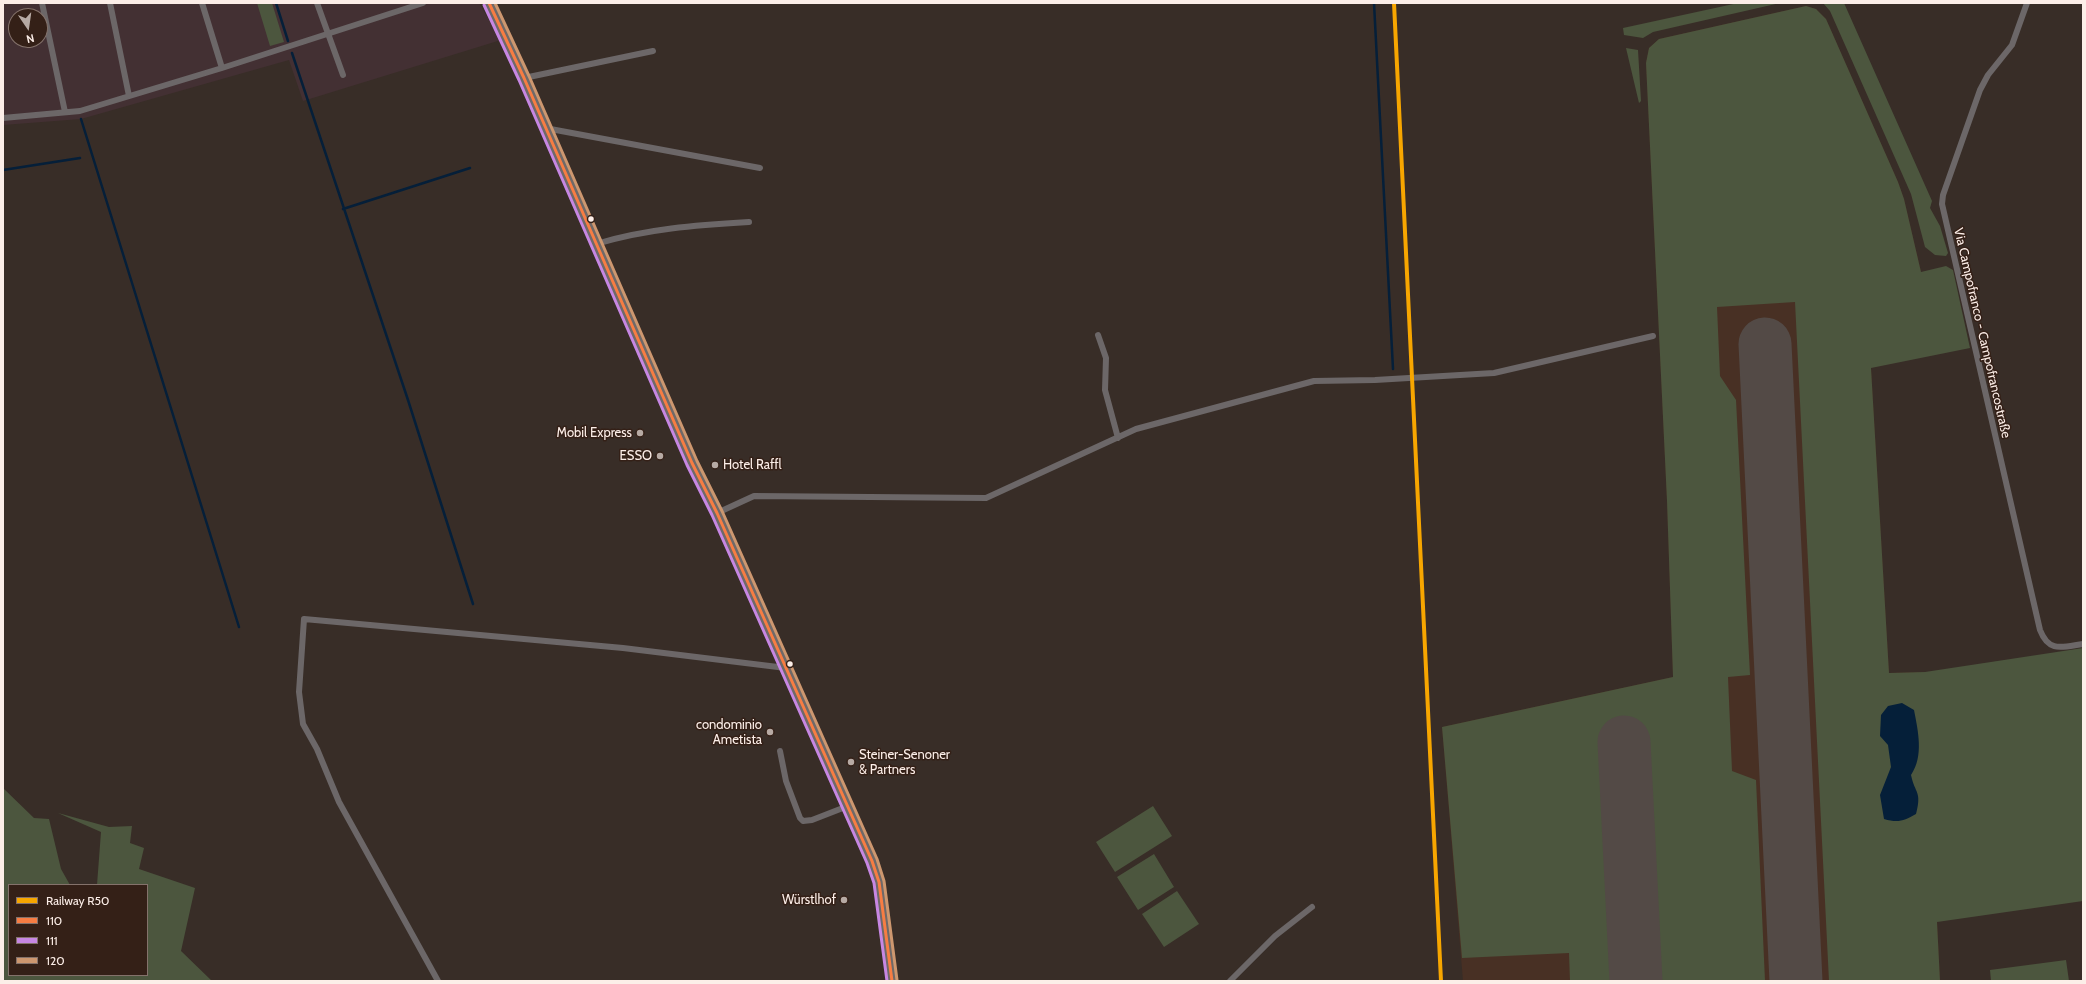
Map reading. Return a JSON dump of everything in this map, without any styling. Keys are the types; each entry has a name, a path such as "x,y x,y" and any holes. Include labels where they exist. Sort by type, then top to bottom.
{"street":[{"path":"42,3 65,112"},
{"path":"110,3 130,96"},
{"path":"202,3 222,68"},
{"path":"318,3 343,75"},
{"path":"3,118 80,111 328,35 414,4 423,3"},
{"path":"489,3 524,78 692,463 717,513 872,861 879,882 892,981"},
{"name":"Via Campofranco - Campofrancostraße","path":"2026,3 2012,45 1988,75 1980,90 1943,195 1942,204 2040,630 2045,641 2053,647 2083,644"},
{"path":"524,78 653,51"},
{"path":"545,128 760,168"},
{"path":"596,244 637,234 692,225 749,222"},
{"path":"1098,335 1106,358 1105,390 1118,438"},
{"path":"717,513 754,496 986,498 1056,464 1136,429 1314,381 1374,380 1494,373 1653,336"},
{"path":"438,981 339,802 317,749 303,724 299,692 304,620 623,648 786,668"},
{"path":"780,751 786,782 800,818 803,821 812,820 848,806"},
{"path":"1230,981 1275,936 1312,908"}],"shaded area":[{"path":"3,3 479,3 501,40 303,101 289,60 81,119 3,125"},
{"path":"1806,6 1816,9 1826,19 1898,182 1904,199 1921,272 1871,368 1889,673 1925,672 1940,981 1463,981 1442,727 1673,677 1667,501 1646,63 1649,48 1659,39"}],"green space":[{"path":"257,3 272,3 284,42 270,46"},
{"path":"1738,3 1780,3 1653,32 1643,38 1624,35 1623,28"},
{"path":"1823,3 1844,3 1932,201 1930,208 1940,226 1948,253 1946,256 1935,255 1925,247 1911,194 1830,11"},
{"path":"1806,6 1816,9 1826,19 1898,182 1904,199 1921,272 1946,266 1953,270 1970,348 1871,368 1889,673 1925,672 2083,648 2083,901 1937,922 1940,981 1829,981 1795,302 1717,307 1720,376 1736,400 1750,675 1728,677 1732,771 1756,780 1765,981 1570,981 1569,953 1462,958 1442,727 1673,677 1667,501 1646,63 1649,48 1659,39"},
{"path":"1626,48 1638,50 1641,101 1639,103"},
{"path":"3,788 34,818 49,819 61,869 69,884 8,884 8,976 148,976 148,884 97,884 101,832 58,813 109,827 132,826 130,843 144,848 139,869 195,888 181,951 212,981 3,981"},
{"path":"1153,806 1172,836 1115,872 1096,842"},
{"path":"1154,854 1174,887 1138,910 1117,877"},
{"path":"1177,891 1199,924 1164,947 1142,914"},
{"path":"2066,960 2069,981 1991,981 1990,970"}],"water":[{"path":"1902,703 1914,710 1917,726 1919,752 1918,760 1911,775 1918,797 1918,806 1916,814 1904,820 1893,821 1884,819 1880,795 1891,767 1888,745 1880,736 1881,715 1888,706"}],"waterway":[{"path":"276,3 288,41"},
{"path":"1374,3 1393,369"},
{"path":"292,53 408,400 473,604"},
{"path":"81,119 239,627"},
{"path":"3,170 80,158"},
{"path":"343,209 470,168"}],"runway":[{"path":"1765,344 1796,981"},
{"path":"1624,742 1636,981"}],"rail line":[{"name":"R50","path":"1394,3 1441,981"}],"transit line":[{"name":"110","path":"489,3 524,78 692,463 717,513 872,861 879,882 892,981"},
{"name":"120","path":"495,3 529,76 697,461 722,511 877,859 884,881 897,980"},
{"name":"111","path":"484,5 519,80 687,465 712,515 867,863 874,883 887,981"}],"place":[{"name":"Mobil Express","path":"640,433"},
{"name":"ESSO","path":"660,456"},
{"name":"Hotel Raffl","path":"715,465"},
{"name":"condominio Ametista","path":"770,732"},
{"name":"Steiner-Senoner & Partners","path":"851,762"},
{"name":"Würstlhof","path":"844,900"}]}
